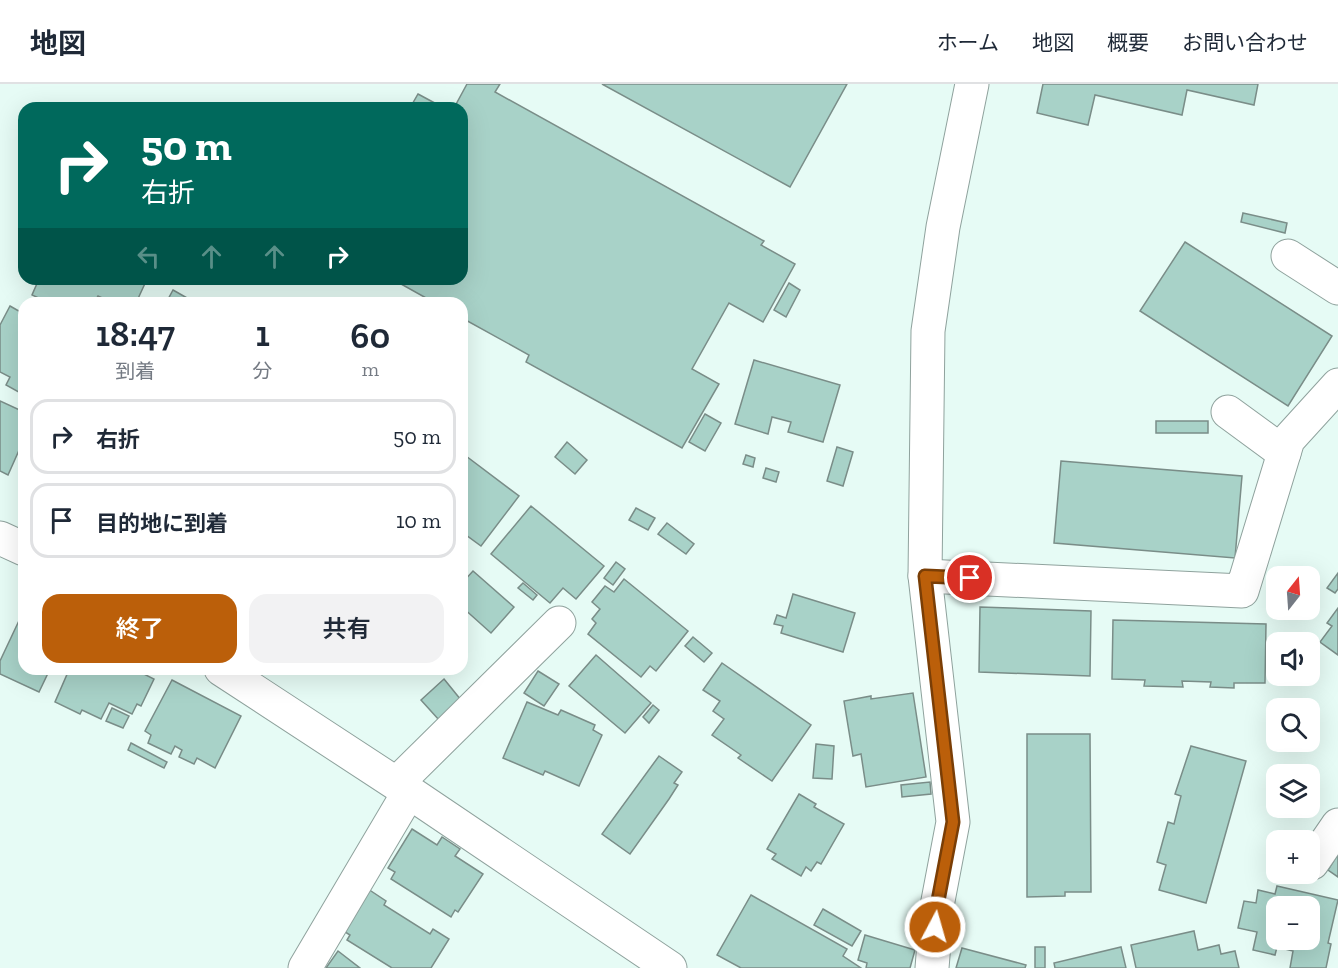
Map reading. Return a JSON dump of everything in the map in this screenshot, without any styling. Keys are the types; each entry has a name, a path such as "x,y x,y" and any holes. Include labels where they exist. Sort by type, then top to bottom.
{"street":[{"path":"932,968 937,906 953,822 925,576 928,331 943,227 972,84"},
{"path":"1288,256 1338,288"},
{"path":"925,576 1242,591 1288,440 1338,385"},
{"path":"1227,412 1284,453"},
{"path":"0,538 18,546"},
{"path":"305,968 403,788 559,623"},
{"path":"230,675 670,968"},
{"path":"1320,851 1338,825"}],"building":[{"path":"467,84 500,84 495,92 764,241 761,245 795,264 763,322 729,303 692,369 719,384 682,448 526,362 529,355 468,321 468,297 424,297 403,285 468,285 468,102 457,102"},
{"path":"602,84 847,84 790,187"},
{"path":"1043,84 1258,84 1254,105 1187,90 1182,115 1095,95 1088,125 1037,113"},
{"path":"418,94 433,102 413,102"},
{"path":"1243,213 1287,223 1285,233 1241,222"},
{"path":"1185,242 1332,336 1288,406 1140,311"},
{"path":"789,283 800,290 786,317 774,310"},
{"path":"36,285 144,285 139,297 36,297 32,295"},
{"path":"173,290 185,297 169,297"},
{"path":"10,306 18,311 18,392 6,385 10,377 0,372 0,325"},
{"path":"754,360 840,385 823,442 788,432 791,422 772,417 768,434 735,424"},
{"path":"0,401 18,409 18,452 8,475 0,471"},
{"path":"705,414 721,423 705,451 689,442"},
{"path":"1156,421 1208,421 1208,433 1156,433"},
{"path":"567,442 587,460 575,474 555,457"},
{"path":"837,447 853,452 843,486 827,481"},
{"path":"746,455 755,458 753,467 743,464"},
{"path":"468,458 519,496 481,546 468,536"},
{"path":"1061,461 1242,476 1235,558 1054,543"},
{"path":"766,468 779,472 776,482 763,478"},
{"path":"531,506 604,566 576,599 563,588 550,603 491,554"},
{"path":"636,508 655,518 648,530 629,520"},
{"path":"667,523 694,544 686,554 658,534"},
{"path":"616,562 625,569 613,585 604,578"},
{"path":"473,571 514,607 491,633 468,612 468,576"},
{"path":"1338,573 1338,589 1335,593 1327,588"},
{"path":"624,579 688,631 656,671 650,666 641,677 588,634 596,623 592,619 600,609 592,602 605,586 614,592"},
{"path":"523,583 537,595 533,600 518,588"},
{"path":"793,594 855,613 843,652 781,633 783,626 774,624 777,615 786,618"},
{"path":"980,607 1091,611 1090,676 979,672"},
{"path":"1338,608 1338,655 1320,642 1332,626 1327,623"},
{"path":"1113,620 1266,624 1265,683 1234,683 1234,688 1210,687 1211,682 1182,681 1183,687 1144,686 1145,680 1112,679"},
{"path":"18,623 18,675 47,675 39,692 0,674 0,661"},
{"path":"693,637 712,653 704,662 685,646"},
{"path":"596,655 651,703 625,733 569,686"},
{"path":"722,663 811,725 772,781 738,758 741,755 712,735 724,719 713,711 720,701 703,690"},
{"path":"538,671 559,684 544,706 524,693"},
{"path":"67,675 146,675 154,679 141,706 137,704 132,714 109,703 101,719 82,710 80,714 55,702"},
{"path":"444,679 461,700 439,720 421,700"},
{"path":"172,680 241,716 215,768 197,758 194,764 179,757 182,750 175,746 171,754 148,743 151,735 145,731"},
{"path":"913,693 926,777 866,787 861,754 853,756 844,701 871,696 871,699"},
{"path":"527,702 558,715 561,710 595,725 593,730 602,735 579,786 545,771 543,775 503,758"},
{"path":"653,705 659,710 649,723 643,717"},
{"path":"112,708 129,716 123,728 106,721"},
{"path":"1027,734 1090,734 1091,892 1065,892 1065,896 1027,897"},
{"path":"131,743 167,762 164,768 128,750"},
{"path":"816,744 834,746 832,779 813,778"},
{"path":"1191,746 1246,761 1206,903 1159,890 1166,865 1157,862 1168,822 1174,824 1181,796 1175,794"},
{"path":"659,756 682,772 674,783 678,785 630,854 602,834"},
{"path":"930,782 931,794 902,797 901,785"},
{"path":"799,794 816,804 814,807 844,824 821,864 817,862 811,871 806,867 801,876 772,859 776,854 767,849"},
{"path":"412,829 437,845 442,837 460,849 455,856 483,874 458,912 455,910 451,917 391,879 395,872 388,868"},
{"path":"1338,854 1338,877 1328,870"},
{"path":"1277,886 1338,900 1328,943 1331,944 1326,968 1290,968 1293,951 1289,950 1320,950 1320,896 1266,896 1266,950 1276,950 1275,955 1253,950 1257,932 1238,928 1244,901 1256,903 1258,890 1275,894"},
{"path":"368,889 386,901 384,905 430,934 433,929 449,939 431,968 392,968 347,940 350,935 342,930"},
{"path":"751,895 847,949 843,956 861,968 741,968 717,955"},
{"path":"823,909 861,931 852,946 814,925"},
{"path":"1194,931 1198,950 1219,945 1221,954 1235,951 1239,968 1136,968 1131,945"},
{"path":"865,935 915,950 910,968 866,968 867,963 858,960"},
{"path":"1035,947 1045,947 1045,968 1035,968"},
{"path":"1121,947 1126,968 1055,968 1054,963"},
{"path":"962,948 1026,965 1025,968 956,968"},
{"path":"338,951 360,968 326,968"}],"route":[{"path":"935,927 953,822 925,576 970,578"}]}
